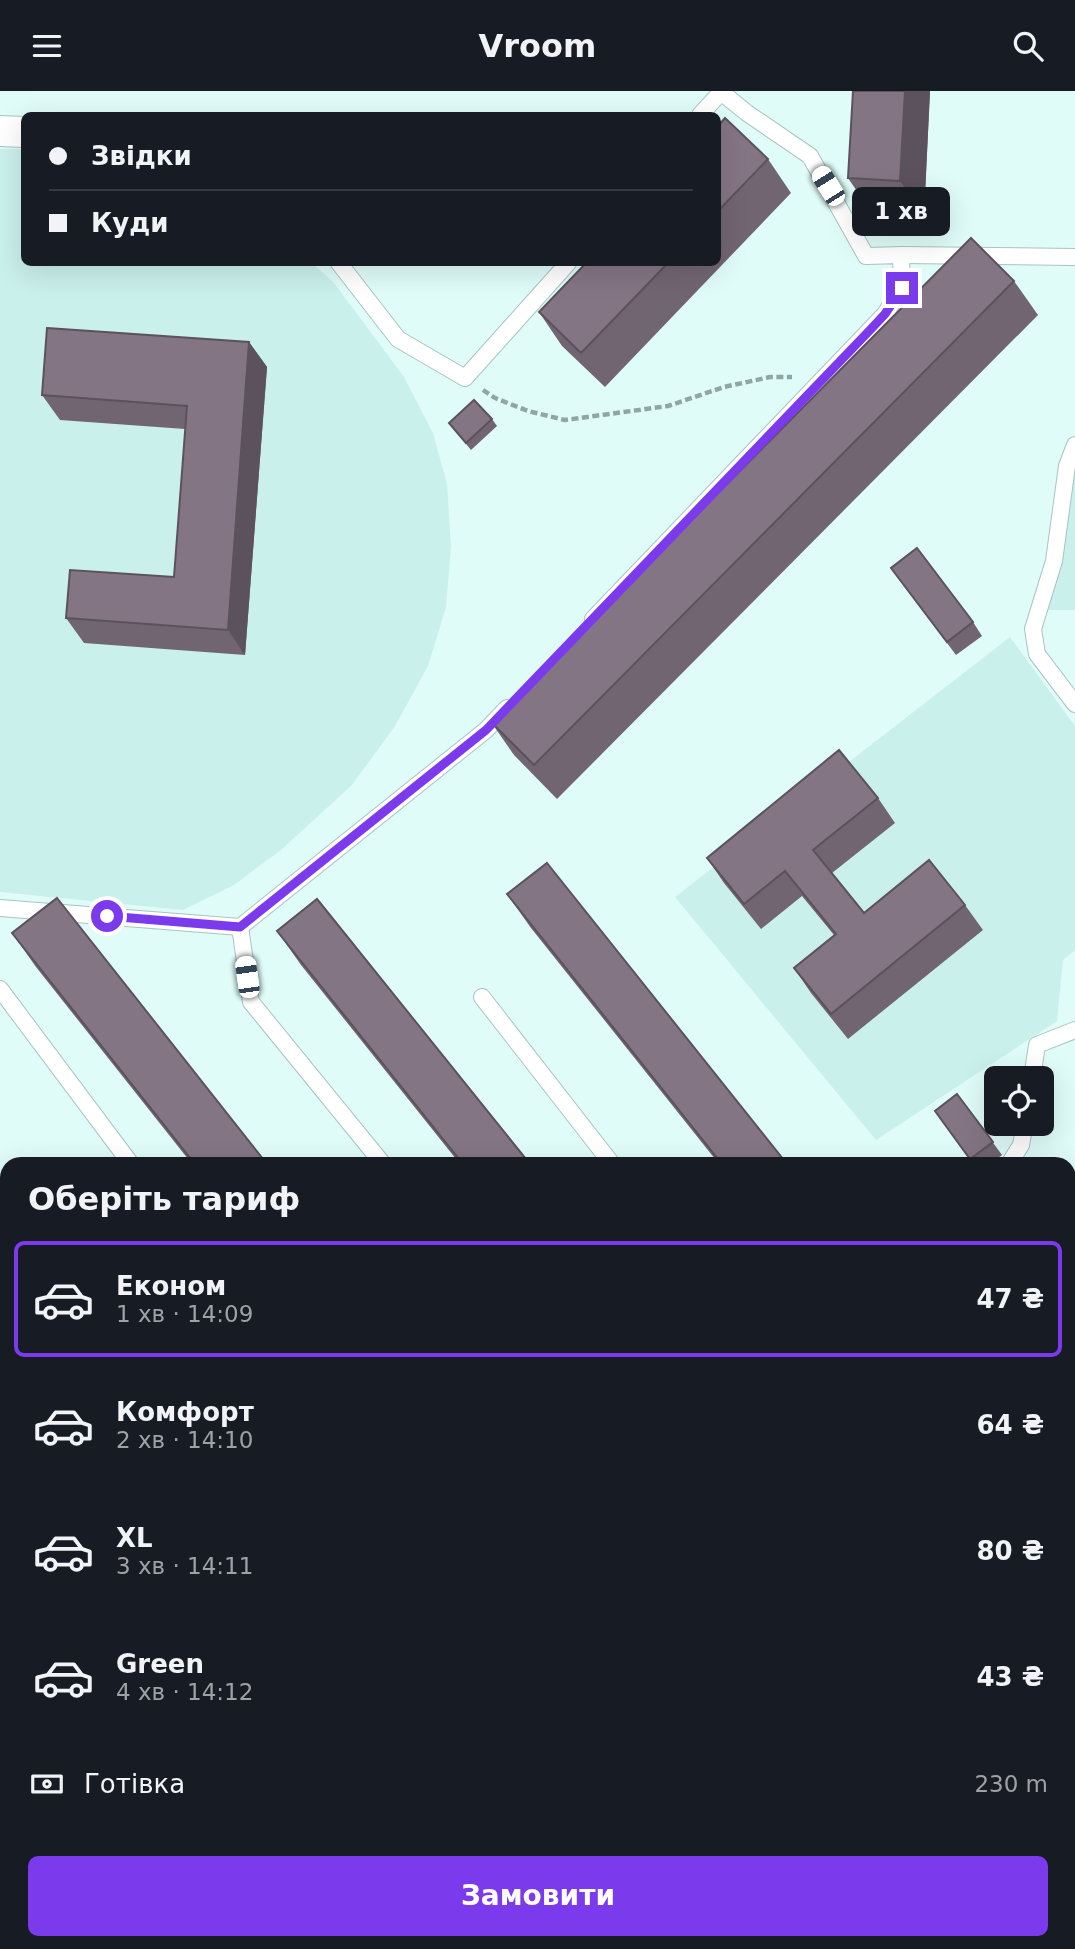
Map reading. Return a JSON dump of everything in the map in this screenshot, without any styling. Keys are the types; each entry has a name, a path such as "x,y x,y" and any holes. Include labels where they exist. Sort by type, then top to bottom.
{"street":[{"path":"0,131 21,132"}],"lane":[{"path":"703,112 722,92 747,113 810,156 866,256 1075,257"},
{"path":"582,630 885,314 902,288 901,255"},
{"path":"341,266 398,339 465,378 565,266"},
{"path":"1075,445 1067,466 1054,561 1033,629 1037,654 1075,704"},
{"path":"0,908 240,927 486,730 515,700"},
{"path":"240,927 251,1002 377,1157"},
{"path":"0,989 126,1157"},
{"path":"482,997 607,1157"},
{"path":"1034,1066 1037,1045 1075,1030"},
{"path":"1013,1157 1021,1145 1022,1136"}],"path":[{"path":"465,378 495,398 527,411 565,420 668,406 724,387 770,377 805,376 818,385"}],"shaded area":[{"path":"0,149 21,149 21,266 315,266 334,283 404,377 433,433 447,484 451,546 446,607 428,666 395,726 352,785 281,850 234,885 183,910 0,892"},
{"path":"1075,445 1075,610 1038,610"},
{"path":"1010,637 1075,726 1075,950 1063,960 1057,1021 989,1066 984,1066 984,1069 876,1140 675,897"}],"building":[{"path":"853,91 905,91 900,181 848,178"},
{"path":"725,118 768,159 721,208 721,123"},
{"path":"971,238 1014,281 534,765 491,722"},
{"path":"583,266 665,266 581,353 539,312"},
{"path":"47,328 249,342 228,630 66,618 70,570 174,577 187,406 42,395"},
{"path":"474,400 492,419 466,443 449,423"},
{"path":"917,548 973,622 947,642 891,568"},
{"path":"839,750 878,798 813,850 864,913 929,860 965,905 831,1014 794,968 836,934 785,871 744,904 707,858"},
{"path":"547,863 781,1157 716,1157 507,894"},
{"path":"57,898 261,1157 189,1157 12,933"},
{"path":"317,899 524,1157 457,1157 277,931"},
{"path":"957,1094 984,1130 984,1136 988,1136 993,1142 973,1157 969,1157 935,1111"}],"route":[{"path":"107,916 240,927 486,730 871,329 885,314 902,288"}]}
